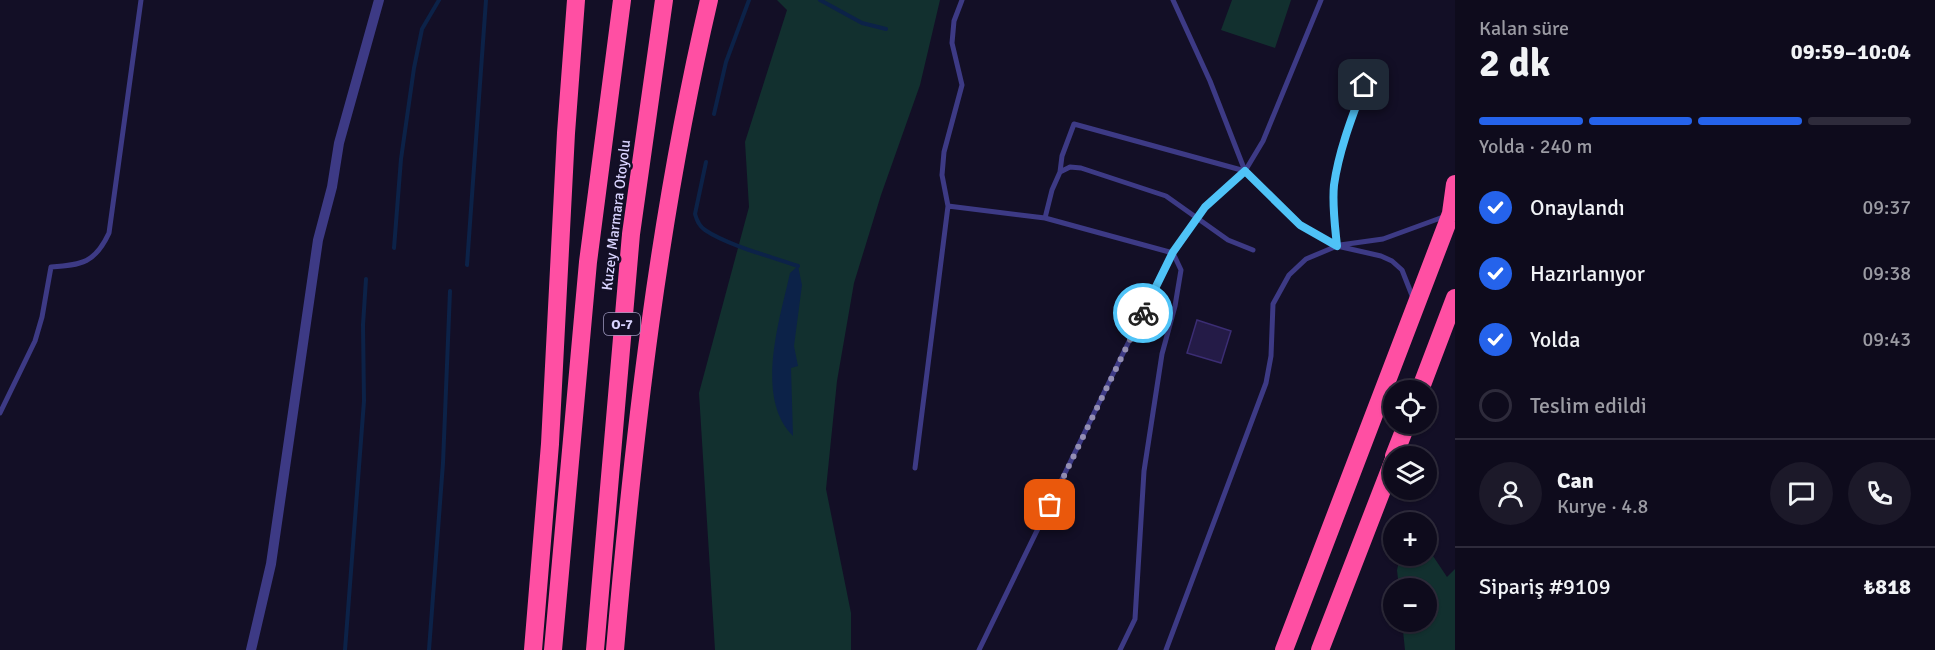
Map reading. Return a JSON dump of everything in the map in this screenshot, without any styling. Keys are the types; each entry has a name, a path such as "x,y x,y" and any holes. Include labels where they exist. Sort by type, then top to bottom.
{"highway":[{"path":"567,0 565,23 569,91"},
{"path":"533,650 551,433 576,0"},
{"name":"Kuzey Marmara Otoyolu","path":"553,650 588,261 622,0"},
{"name":"Kuzey Marmara Otoyolu","path":"595,650 631,234 664,0"},
{"path":"615,650 647,333 675,165 709,0"},
{"path":"1284,650 1453,209 1455,184"},
{"path":"1424,380 1455,298"},
{"path":"1320,650 1383,486"}],"street":[{"path":"251,650 271,564 318,240 332,187 339,143 379,0"}],"lane":[{"path":"0,413 35,341 51,267 77,266 88,261 97,254 109,233 141,0"},
{"path":"915,468 948,206 942,175 944,152 962,85 952,43 954,21 962,0"},
{"path":"1173,0 1210,81 1245,171 1300,225 1337,246 1381,256 1392,261 1402,270 1415,306"},
{"path":"979,650 1173,252 1205,207 1245,171 1263,141 1321,0"},
{"path":"1337,246 1334,185 1348,127 1371,64"},
{"path":"1045,218 1052,190 1060,172 1062,156 1074,124 1245,171"},
{"path":"1060,172 1070,167 1081,168 1166,196 1228,240 1253,250"},
{"path":"948,206 1045,218 1173,252"},
{"path":"1166,650 1266,383 1272,356 1273,304 1289,275 1306,259 1337,246 1383,239 1453,209"},
{"path":"1120,650 1135,619 1144,471 1162,354 1175,306 1181,270 1173,252"}],"green space":[{"path":"777,0 940,0 920,85 881,195 854,283 837,381 826,489 851,613 851,650 715,650 699,393 749,207 745,142 787,10"},
{"path":"1232,0 1291,0 1275,48 1221,30"},
{"path":"1437,562 1447,577 1455,569 1455,650 1405,650 1403,632 1437,632 1437,578 1398,578 1398,566 1437,566"}],"water":[{"path":"798,266 802,285 794,346 798,366 791,368 793,436 781,420 772,380 776,335 790,273"}],"building":[{"path":"1197,320 1231,331 1221,363 1187,353"}],"waterway":[{"path":"394,248 401,159 414,68 422,29 439,0"},
{"path":"467,265 486,0"},
{"path":"714,114 726,62 749,0"},
{"path":"820,0 862,23 886,29"},
{"path":"706,162 695,214 701,227 737,246 798,266"},
{"path":"345,650 364,401 363,325 366,279"},
{"path":"429,650 443,463 450,291"}],"way so far":[{"path":"1050,505 1143,313"}],"route":[{"path":"1143,313 1173,252 1205,207 1245,171 1300,225 1337,246 1334,185 1348,127 1364,85"}]}
